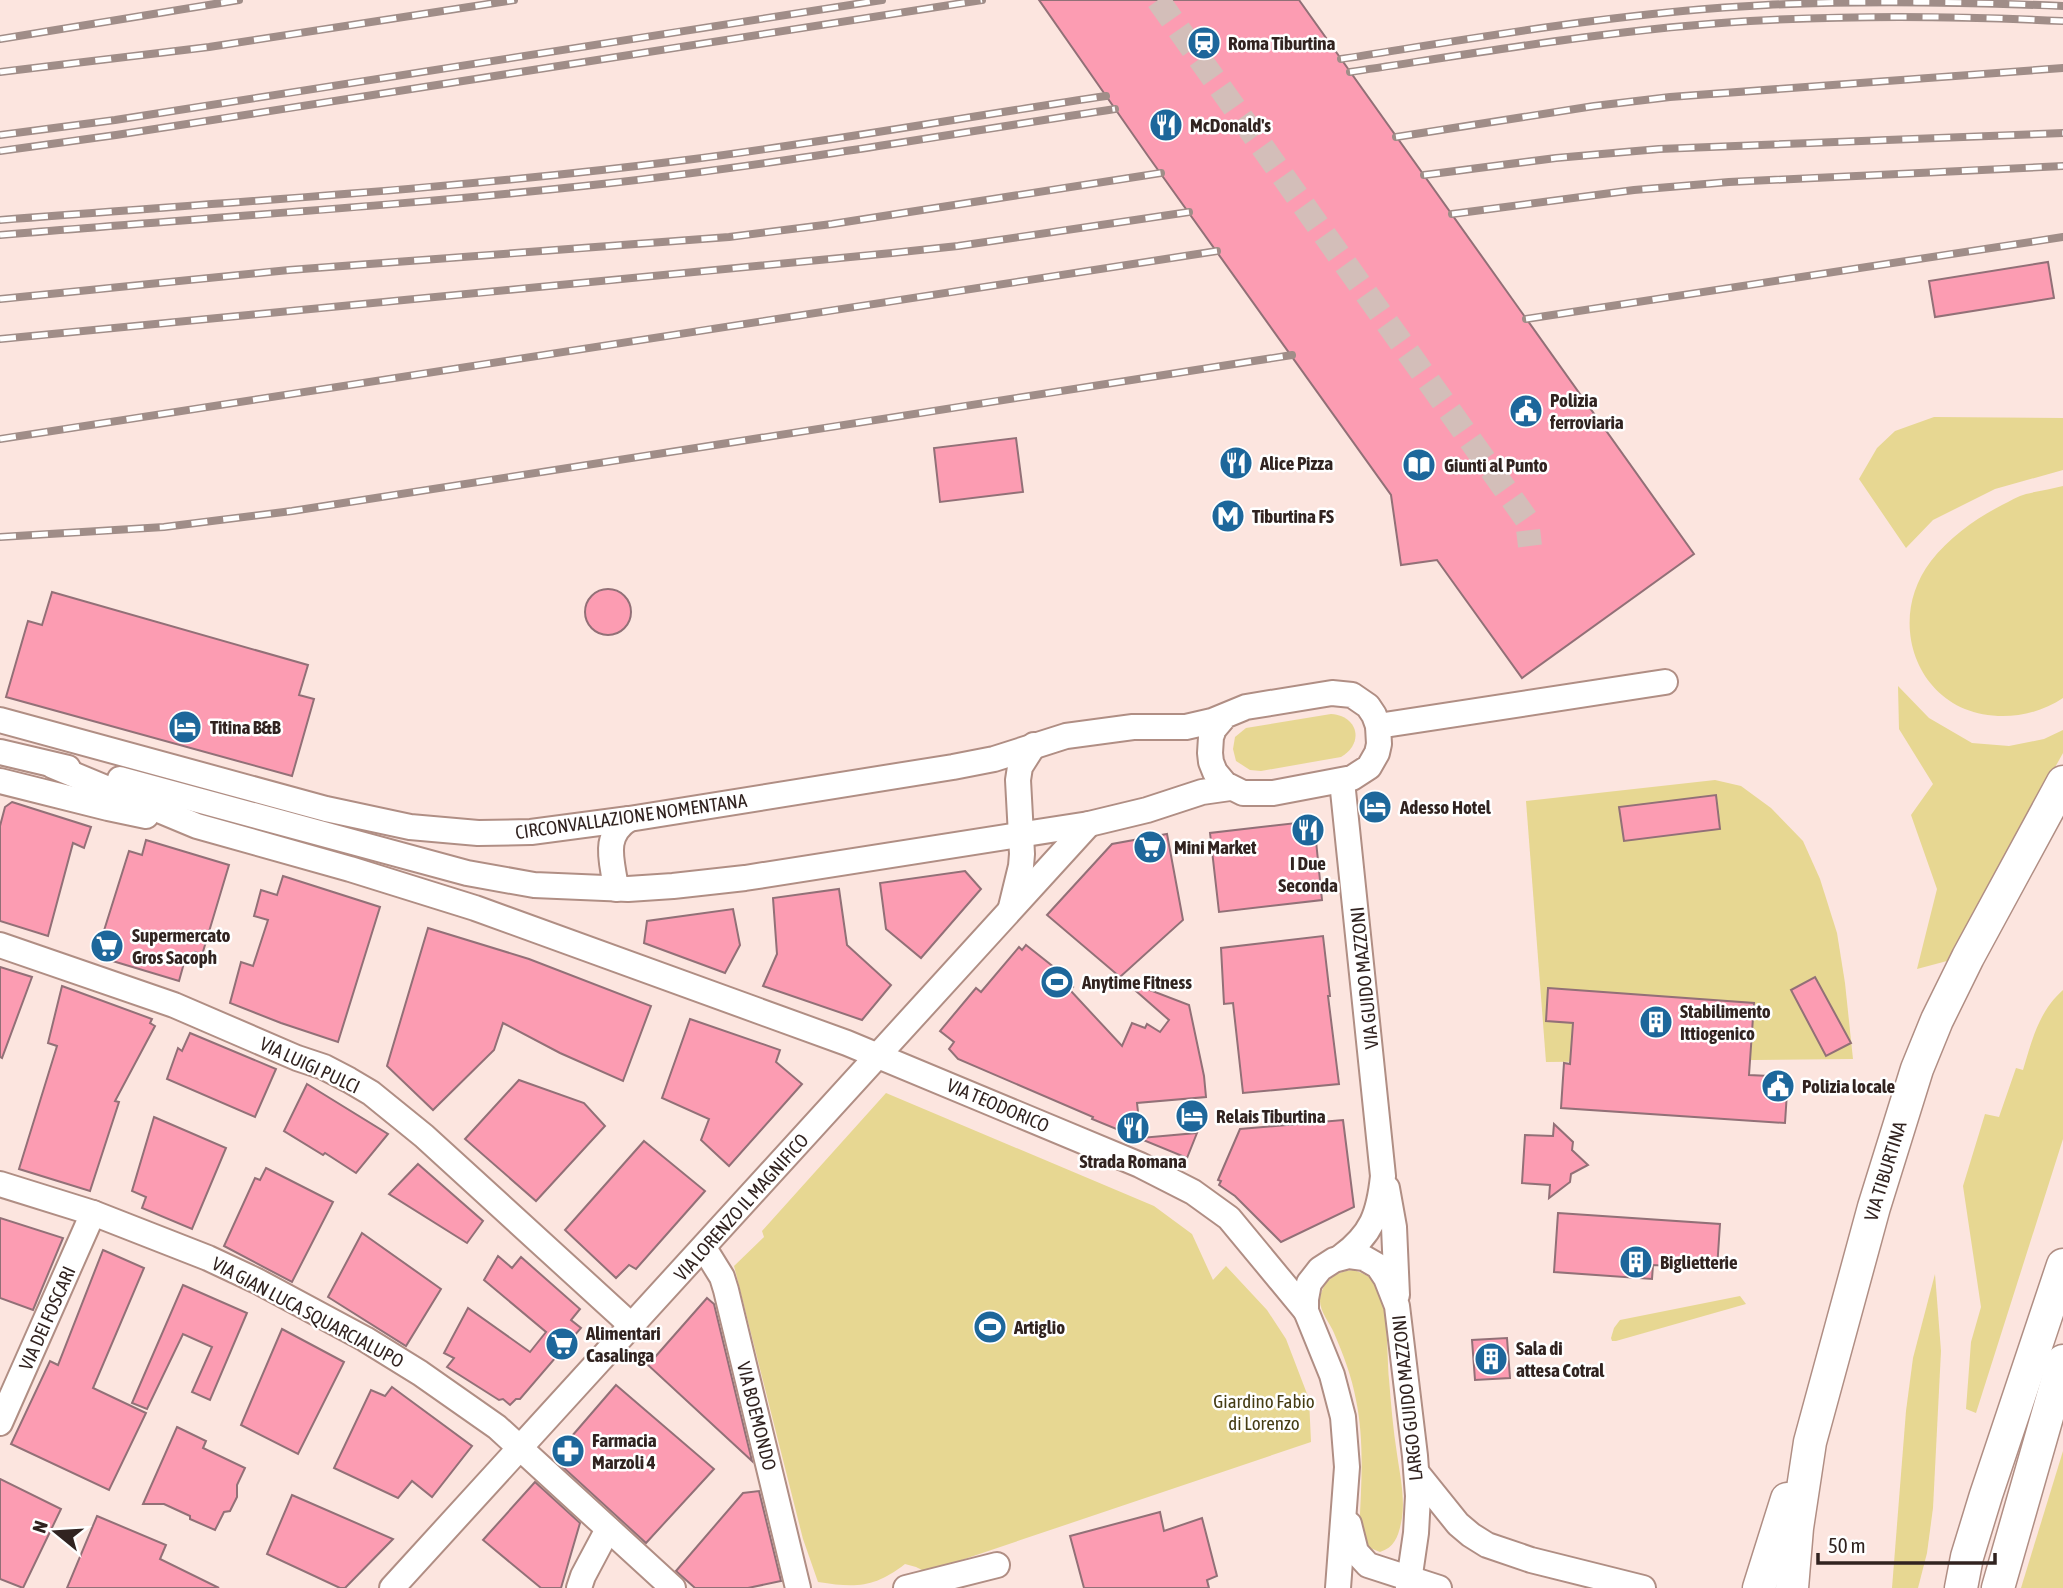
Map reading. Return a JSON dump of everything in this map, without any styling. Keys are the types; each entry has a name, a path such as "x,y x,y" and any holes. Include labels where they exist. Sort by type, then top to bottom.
{"main road":[{"name":"VIA TIBURTINA","path":"1792,1588 1797,1528 1810,1442 1874,1207 1917,1069 1937,1020 1968,957 2063,782"},
{"path":"1961,1588 1967,1557 1986,1495 2063,1265"},
{"path":"1998,1588 2063,1361"},
{"path":"1759,1588 1783,1510 1810,1442"}],"street":[{"path":"0,752 114,778 467,873 534,885 650,888 745,878 1089,824 1147,810 1202,792 1230,788 1251,794 1263,794 1342,781 1363,772 1373,761 1379,744 1378,726 1665,682"},
{"name":"CIRCONVALLAZIONE NOMENTANA","path":"0,720 374,821 478,833 519,832 629,819 986,761 1034,745 1093,731 1186,726 1225,716 1237,709 1256,704 1318,694 1352,695 1368,706 1378,726"},
{"path":"1225,716 1214,729 1210,752 1215,772 1230,788"},
{"path":"1010,909 1021,866 1022,834 1018,779 1020,767 1034,745"},
{"path":"53,766 197,825"},
{"path":"0,781 108,808 197,825"},
{"name":"VIA GUIDO MAZZONI","path":"1342,781 1383,1176 1394,1227 1397,1306"},
{"path":"616,889 611,843 615,830 629,819"},
{"name":"VIA LORENZO IL MAGNIFICO","path":"392,1588 1089,824"},
{"name":"VIA TEODORICO","path":"197,825 475,908 878,1055 1140,1165 1193,1192 1229,1218 1307,1311"},
{"name":"VIA LUIGI PULCI","path":"0,945 174,1005 324,1067 349,1080 370,1093 424,1136 632,1326"},
{"name":"VIA GUIDO MAZZONI","path":"1342,1257 1359,1243 1374,1220 1383,1176"},
{"name":"VIA GIAN LUCA SQUARCIALUPO","path":"0,1184 93,1213 208,1258 311,1309 420,1373 520,1446 673,1588"},
{"name":"VIA DEI FOSCARI","path":"0,1423 93,1213"},
{"name":"VIA BOEMONDO","path":"704,1248 722,1277 726,1290 798,1588"},
{"path":"1338,1587 1347,1467 1343,1417 1332,1375 1307,1311 1307,1291 1309,1283 1320,1269 1342,1257"},
{"name":"LARGO GUIDO MAZZONI","path":"1342,1257 1364,1258 1378,1266 1397,1306 1418,1512 1409,1584"},
{"path":"1416,1473 1453,1518 1482,1542 1531,1560 1643,1588"},
{"path":"1345,1492 1351,1537 1359,1557 1372,1567 1409,1584 1439,1588"},
{"path":"579,1588 608,1529"},
{"path":"906,1588 998,1565"}],"green space":[{"path":"1934,417 2063,418 2063,470 1995,489 1933,520 1906,548 1859,479 1877,448 1895,431"},
{"path":"2063,486 2063,698 2040,710 2015,715 1998,716 1970,711 1947,699 1929,682 1917,660 1910,636 1910,611 1917,585 1938,552 1955,536 1992,510 2020,496"},
{"path":"1898,686 1929,718 1972,743 2009,746 2044,739 2063,730 2063,753 1947,961 1917,969 1937,889 1911,815 1933,784 1899,729"},
{"path":"1331,714 1348,720 1355,731 1353,745 1341,757 1261,771 1250,770 1236,761 1233,749 1235,737 1246,728"},
{"path":"1715,780 1741,786 1771,808 1803,841 1820,879 1837,933 1853,1059 1546,1062 1526,801"},
{"path":"2063,990 2063,1139 1976,1413 1966,1409 1971,1342 1981,1307 1963,1186 1985,1114 1999,1117 2016,1068 2023,1070 2042,1017"},
{"name":"Artiglio","path":"886,1093 1154,1206 1192,1234 1213,1280 1226,1266 1267,1310 1286,1339 1309,1399 1311,1442 926,1572 905,1564 874,1582 843,1585 818,1582 803,1539 734,1266 764,1237 762,1231"},
{"path":"1353,1270 1365,1274 1377,1284 1382,1296 1392,1417 1403,1494 1398,1534 1390,1547 1380,1552 1365,1546 1359,1534 1362,1467 1359,1416 1347,1366 1320,1303 1321,1293 1327,1282 1341,1272"},
{"path":"1935,1274 1941,1351 1933,1508 1927,1553 1918,1588 1892,1588 1906,1411 1913,1358"},
{"path":"1740,1296 1746,1304 1612,1341 1614,1328 1620,1320"},
{"path":"2063,1451 2063,1588 2021,1588"}],"building":[{"path":"1039,0 1299,0 1694,554 1522,678 1437,560 1401,565 1391,495"},
{"path":"2048,262 2054,298 1935,317 1929,281"},
{"path":"1016,438 1023,492 940,502 934,448"},
{"path":"608,589 624,596 631,612 624,628 608,635 592,628 585,612 592,596"},
{"path":"52,592 308,665 299,695 314,699 292,776 6,697 28,621 42,625"},
{"path":"1716,795 1720,829 1624,841 1619,807"},
{"path":"12,802 91,827 84,848 73,843 48,936 0,921 0,826 5,807"},
{"path":"1314,821 1322,900 1219,912 1210,833"},
{"path":"1167,834 1183,920 1120,977 1047,915 1112,844"},
{"path":"146,840 229,865 202,955 195,952 188,964 184,963 179,981 96,956 129,851 142,855"},
{"path":"965,871 981,889 921,958 886,929 880,883"},
{"path":"283,876 380,907 338,1042 230,1003 241,962 253,966 268,920 254,916 261,890 277,895"},
{"path":"839,889 847,945 891,985 862,1020 763,986 777,954 773,898"},
{"path":"733,909 740,945 725,973 644,943 647,921"},
{"path":"428,928 529,959 651,1006 623,1081 560,1053 503,1023 494,1050 433,1110 387,1066"},
{"path":"1323,936 1339,1084 1243,1093 1233,1003 1224,1004 1221,948"},
{"path":"1026,945 1055,968 1073,987 1070,990 1122,1046 1132,1023 1145,1028 1147,1024 1160,1032 1169,1020 1128,984 1129,982 1189,1005 1206,1097 1137,1103 1141,1138 1197,1133 1187,1158 958,1059 949,1049 954,1042 940,1031 976,988 981,992 1019,947 1022,950"},
{"path":"0,967 32,977 2,1058 0,1057"},
{"path":"1815,977 1851,1043 1826,1056 1791,990"},
{"path":"62,986 152,1019 150,1023 155,1026 115,1101 119,1102 90,1191 19,1169 57,1046 48,1043"},
{"path":"1548,988 1754,1003 1749,1075 1788,1077 1785,1123 1561,1108 1564,1063 1570,1064 1573,1023 1546,1021"},
{"path":"690,1019 780,1050 776,1062 802,1084 729,1166 701,1140 709,1119 662,1098"},
{"path":"190,1033 276,1069 255,1117 167,1079 178,1048 182,1051"},
{"path":"519,1080 584,1103 605,1126 536,1201 465,1139"},
{"path":"307,1084 388,1134 356,1173 284,1131"},
{"path":"154,1117 226,1148 192,1229 142,1208 146,1197 132,1191"},
{"path":"1343,1120 1354,1207 1281,1242 1235,1196 1219,1185 1221,1181 1218,1180 1240,1129"},
{"path":"1554,1124 1573,1142 1572,1150 1588,1165 1571,1174 1570,1182 1549,1198 1550,1185 1522,1183 1525,1135 1553,1136"},
{"path":"644,1141 705,1191 636,1269 629,1265 616,1278 565,1230"},
{"path":"418,1164 483,1221 467,1243 389,1194"},
{"path":"266,1168 333,1202 292,1282 224,1246 255,1178 260,1180"},
{"path":"1558,1213 1720,1224 1717,1269 1653,1265 1652,1279 1554,1272"},
{"path":"0,1218 63,1238 33,1310 0,1298"},
{"path":"362,1233 441,1289 406,1346 328,1297"},
{"path":"103,1250 144,1268 93,1388 146,1413 109,1490 11,1444 50,1361 58,1365"},
{"path":"498,1256 512,1268 521,1257 580,1309 571,1320 581,1328 520,1399 510,1405 447,1367 454,1358 444,1353 468,1308 530,1352 546,1332 484,1280"},
{"path":"183,1285 247,1313 210,1400 192,1392 212,1347 183,1334 147,1409 132,1403"},
{"path":"707,1298 714,1304 752,1461 648,1365"},
{"path":"282,1329 344,1362 298,1454 241,1425"},
{"name":"Sala di attesa Cotral","path":"1507,1338 1510,1378 1475,1380 1472,1340"},
{"path":"616,1385 714,1469 646,1543 553,1458"},
{"path":"392,1387 472,1446 432,1497 412,1481 398,1498 334,1468 371,1390 385,1396"},
{"path":"177,1427 206,1441 203,1448 245,1468 237,1485 237,1497 230,1511 224,1512 215,1530 164,1504 143,1504"},
{"path":"0,1479 61,1509 23,1588 0,1579"},
{"path":"535,1482 580,1523 561,1588 541,1588 483,1540"},
{"path":"759,1491 781,1581 748,1588 695,1588 676,1571 743,1493"},
{"path":"292,1495 393,1539 345,1588 340,1588 267,1554"},
{"path":"1160,1512 1164,1531 1202,1518 1217,1576 1207,1580 1209,1588 1084,1588 1070,1536"},
{"path":"97,1516 166,1545 160,1559 219,1588 67,1588"}],"tunnel":[{"path":"1158,0 1527,520 1530,546"}],"railway":[{"path":"0,39 239,0"},
{"path":"0,72 209,47 514,0"},
{"path":"0,135 115,120 882,0"},
{"path":"0,151 982,0"},
{"path":"1341,59 1553,26 1712,8 1877,2 2063,6"},
{"path":"1350,72 1600,35 1750,21 1906,17 2063,21"},
{"path":"1396,137 1670,97 2063,68"},
{"path":"0,220 343,194 600,170 791,145 1106,96"},
{"path":"0,235 602,184 795,159 1115,109"},
{"path":"1424,175 1556,158 1659,149 2063,133"},
{"path":"1452,214 1634,190 1729,182 2063,166"},
{"path":"0,299 289,270 729,237 832,224 1161,173"},
{"path":"0,339 958,246 1189,212"},
{"path":"1526,319 2063,237"},
{"path":"0,439 1217,251"},
{"path":"0,537 164,527 292,511 1292,355"}],"place":[{"name":"Roma Tiburtina","path":"1204,43"},
{"name":"McDonald's","path":"1166,125"},
{"name":"Polizia ferroviaria","path":"1526,411"},
{"name":"Alice Pizza","path":"1236,463"},
{"name":"Giunti al Punto","path":"1419,465"},
{"name":"Tiburtina FS","path":"1228,516"},
{"name":"Titina B&B","path":"185,727"},
{"name":"Adesso Hotel","path":"1375,807"},
{"name":"I Due Seconda","path":"1308,830"},
{"name":"Mini Market","path":"1150,847"},
{"name":"Supermercato Gros Sacoph","path":"107,946"},
{"name":"Anytime Fitness","path":"1057,982"},
{"name":"Stabilimento Ittiogenico","path":"1656,1022"},
{"name":"Polizia locale","path":"1778,1086"},
{"name":"Relais Tiburtina","path":"1192,1116"},
{"name":"Strada Romana","path":"1133,1128"},
{"name":"Biglietterie","path":"1636,1262"},
{"name":"Artiglio","path":"990,1327"},
{"name":"Alimentari Casalinga","path":"562,1344"},
{"name":"Sala di attesa Cotral","path":"1491,1359"},
{"name":"Farmacia Marzoli 4","path":"568,1451"}],"park label":[{"name":"Giardino Fabio di Lorenzo","path":"1264,1412"}]}
